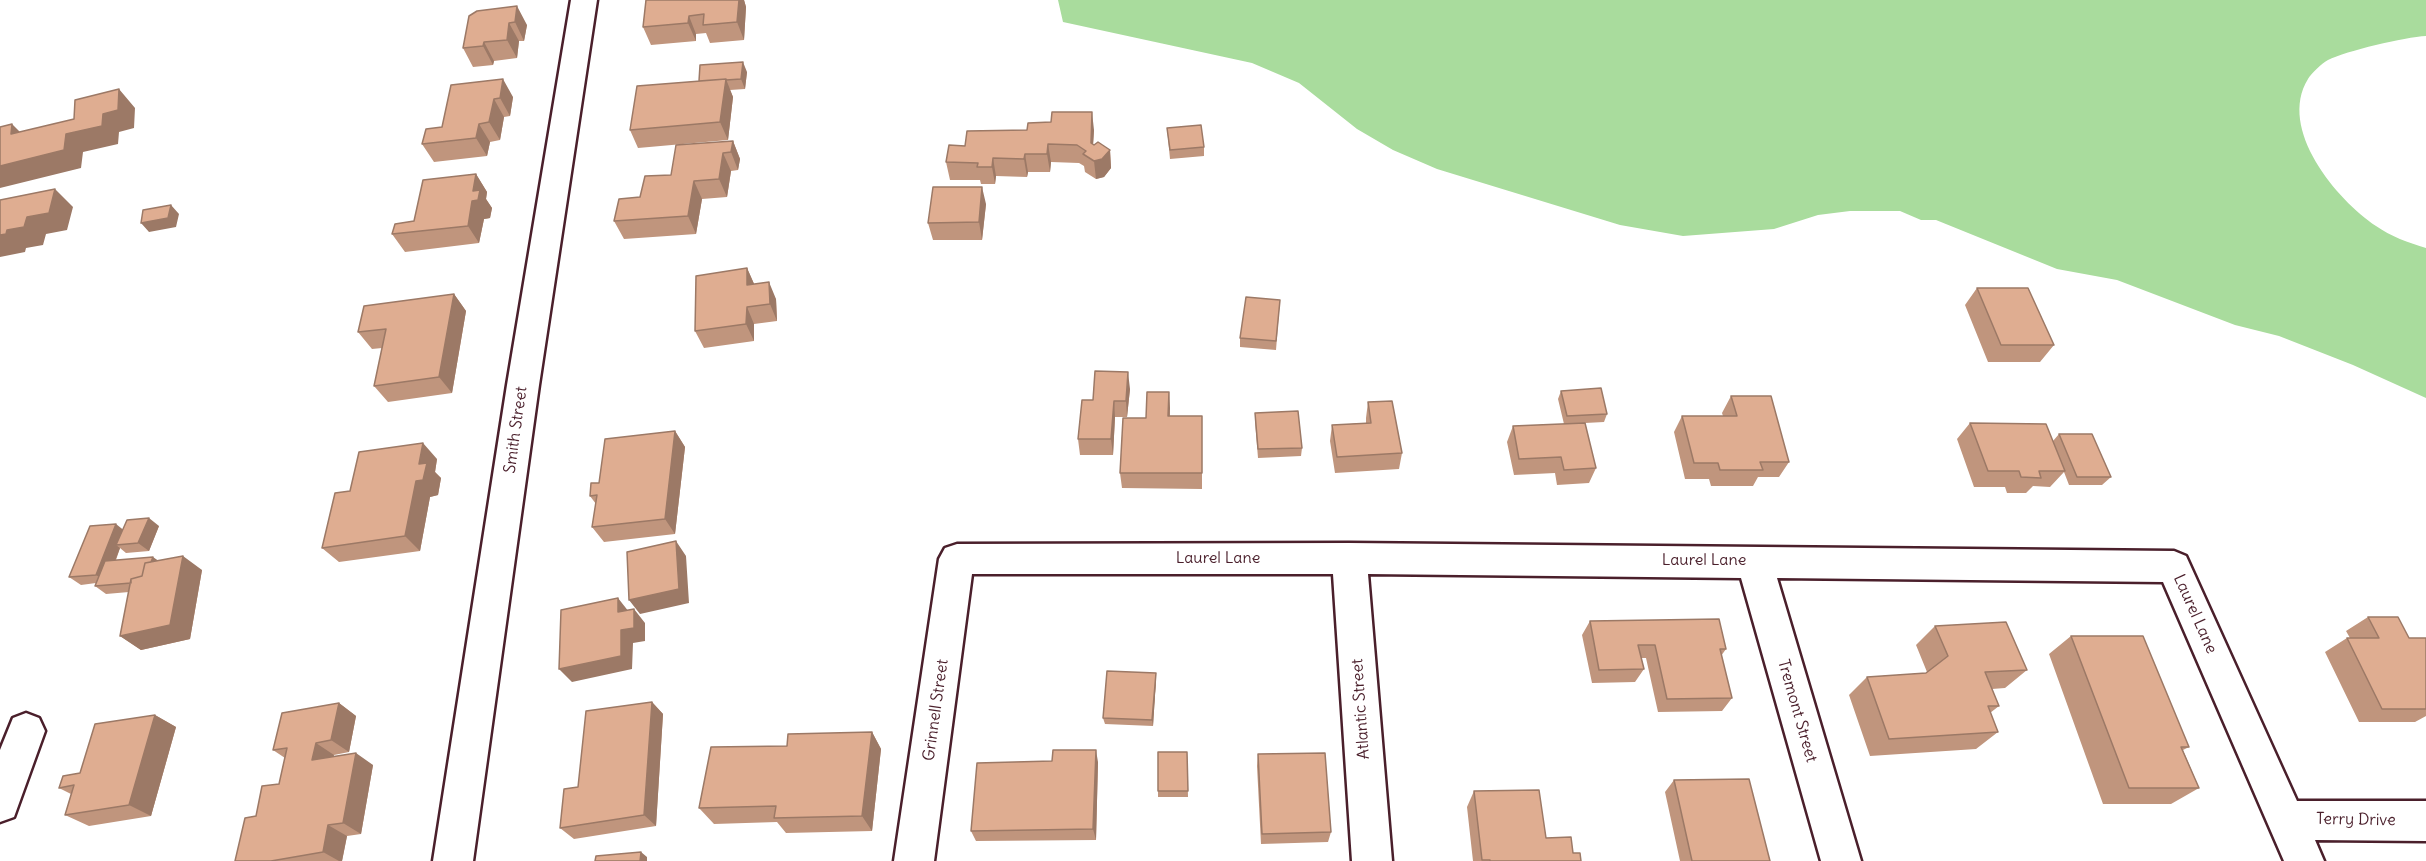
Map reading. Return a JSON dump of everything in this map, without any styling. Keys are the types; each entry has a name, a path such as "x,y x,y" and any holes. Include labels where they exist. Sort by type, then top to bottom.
{"street":[{"name":"Smith Street","path":"453,861 523,385 584,0"},
{"name":"Laurel Lane","path":"957,559 1349,558 2175,567 2286,820"},
{"name":"Atlantic Street","path":"1349,558 1372,861"},
{"name":"Grinnell Street","path":"914,861 957,559"},
{"name":"Tremont Street","path":"1754,561 1841,861"},
{"path":"0,803 26,731"},
{"name":"Terry Drive","path":"2286,820 2426,821"},
{"path":"2286,820 2304,861"}],"green space":[{"path":"1058,0 2426,0 2426,36 2376,45 2326,61 2308,79 2300,99 2300,119 2306,141 2316,162 2345,199 2381,230 2426,248 2426,398 2353,365 2279,336 2235,325 2117,280 2057,269 1936,220 1921,220 1900,211 1850,211 1818,215 1774,229 1683,236 1620,225 1437,169 1393,150 1357,129 1299,83 1252,63 1063,22"}],"building":[{"path":"646,0 739,0 737,22 703,25 704,14 689,16 688,23 643,27"},
{"path":"517,6 515,22 509,23 507,40 484,42 483,46 463,48 469,16 477,11"},
{"path":"743,62 741,79 699,81 700,65"},
{"path":"503,79 500,98 494,99 489,122 479,124 476,138 422,144 426,129 442,127 451,85"},
{"path":"726,79 720,122 630,130 637,86"},
{"path":"119,89 118,110 103,114 102,126 66,134 64,150 0,166 0,127 12,124 11,134 74,119 75,100"},
{"path":"1052,112 1092,112 1091,143 1094,145 1098,142 1110,150 1102,159 1094,161 1083,154 1086,151 1077,145 1048,144 1047,154 1025,154 1024,159 993,158 992,167 977,167 978,163 946,162 949,145 965,146 967,131 1027,130 1028,123 1051,122"},
{"path":"1201,125 1204,147 1170,150 1167,128"},
{"path":"733,141 731,152 723,153 719,179 694,181 688,216 614,221 619,199 640,197 645,176 671,175 676,145"},
{"path":"476,174 473,191 480,190 478,200 472,201 468,226 392,234 395,224 414,221 423,180"},
{"path":"933,187 982,187 979,222 928,223"},
{"path":"55,189 49,213 27,217 24,227 7,230 6,234 0,235 0,200"},
{"path":"171,205 168,218 141,223 143,210"},
{"path":"747,268 747,285 769,282 770,304 747,307 746,324 695,331 696,276"},
{"path":"1977,288 2028,288 2054,345 2001,345"},
{"path":"454,294 439,377 374,386 386,329 358,332 364,306"},
{"path":"1246,297 1280,300 1276,341 1240,338"},
{"path":"1095,371 1128,372 1126,401 1114,401 1111,439 1078,439 1082,400 1093,400"},
{"path":"1601,388 1607,414 1567,416 1561,391"},
{"path":"1147,392 1169,392 1168,416 1202,416 1202,473 1120,473 1123,418 1146,418"},
{"path":"1731,396 1771,396 1789,462 1760,462 1763,470 1720,470 1718,463 1694,463 1682,416 1737,416"},
{"path":"1392,401 1402,453 1337,457 1332,425 1371,423 1368,402"},
{"path":"1298,411 1302,448 1258,449 1255,413"},
{"path":"1585,423 1596,468 1564,470 1561,457 1519,459 1513,426"},
{"path":"1970,423 2046,424 2065,471 2039,471 2041,478 2021,477 2019,471 1988,471"},
{"path":"675,431 665,519 592,527 597,495 590,496 591,483 599,483 605,439"},
{"path":"2059,434 2092,434 2111,477 2077,477"},
{"path":"423,443 419,464 427,463 423,480 416,481 405,536 322,548 335,493 350,491 359,452"},
{"path":"149,518 138,543 116,545 127,520"},
{"path":"116,524 96,575 69,577 90,526"},
{"path":"676,541 679,589 629,600 627,552"},
{"path":"183,556 170,625 120,636 131,579 142,576 145,563"},
{"path":"153,557 151,562 145,563 142,576 131,579 131,583 95,586 105,561"},
{"path":"618,598 618,612 634,609 634,628 621,630 621,656 559,669 561,610"},
{"path":"2368,617 2398,617 2409,638 2426,638 2426,709 2382,709 2347,638 2379,638"},
{"path":"1719,619 1726,649 1720,649 1732,698 1667,699 1655,645 1638,645 1644,669 1599,670 1590,621"},
{"path":"2006,622 2027,670 1985,672 1999,706 1988,706 1998,732 1889,739 1867,677 1926,673 1948,656 1935,626"},
{"path":"2071,636 2143,636 2189,747 2181,747 2199,788 2129,788"},
{"path":"1107,671 1156,673 1152,720 1103,718"},
{"path":"652,702 644,815 560,828 564,789 578,787 586,711"},
{"path":"339,703 331,740 316,743 312,760 356,753 343,823 328,825 323,852 271,861 235,861 245,818 256,816 262,786 279,784 287,748 273,750 282,713"},
{"path":"155,715 129,805 65,815 74,785 59,788 63,776 80,773 95,724"},
{"path":"872,732 862,816 774,818 776,806 699,808 711,747 787,746 788,734"},
{"path":"1053,750 1096,750 1093,829 971,831 977,763 1052,761"},
{"path":"1158,752 1187,752 1188,791 1158,791"},
{"path":"1325,753 1331,832 1262,834 1258,754"},
{"path":"1749,779 1770,861 1692,861 1674,780"},
{"path":"1539,790 1546,838 1571,837 1573,853 1580,853 1581,861 1482,860 1474,791"},
{"path":"641,852 640,861 595,861 596,856"}]}
